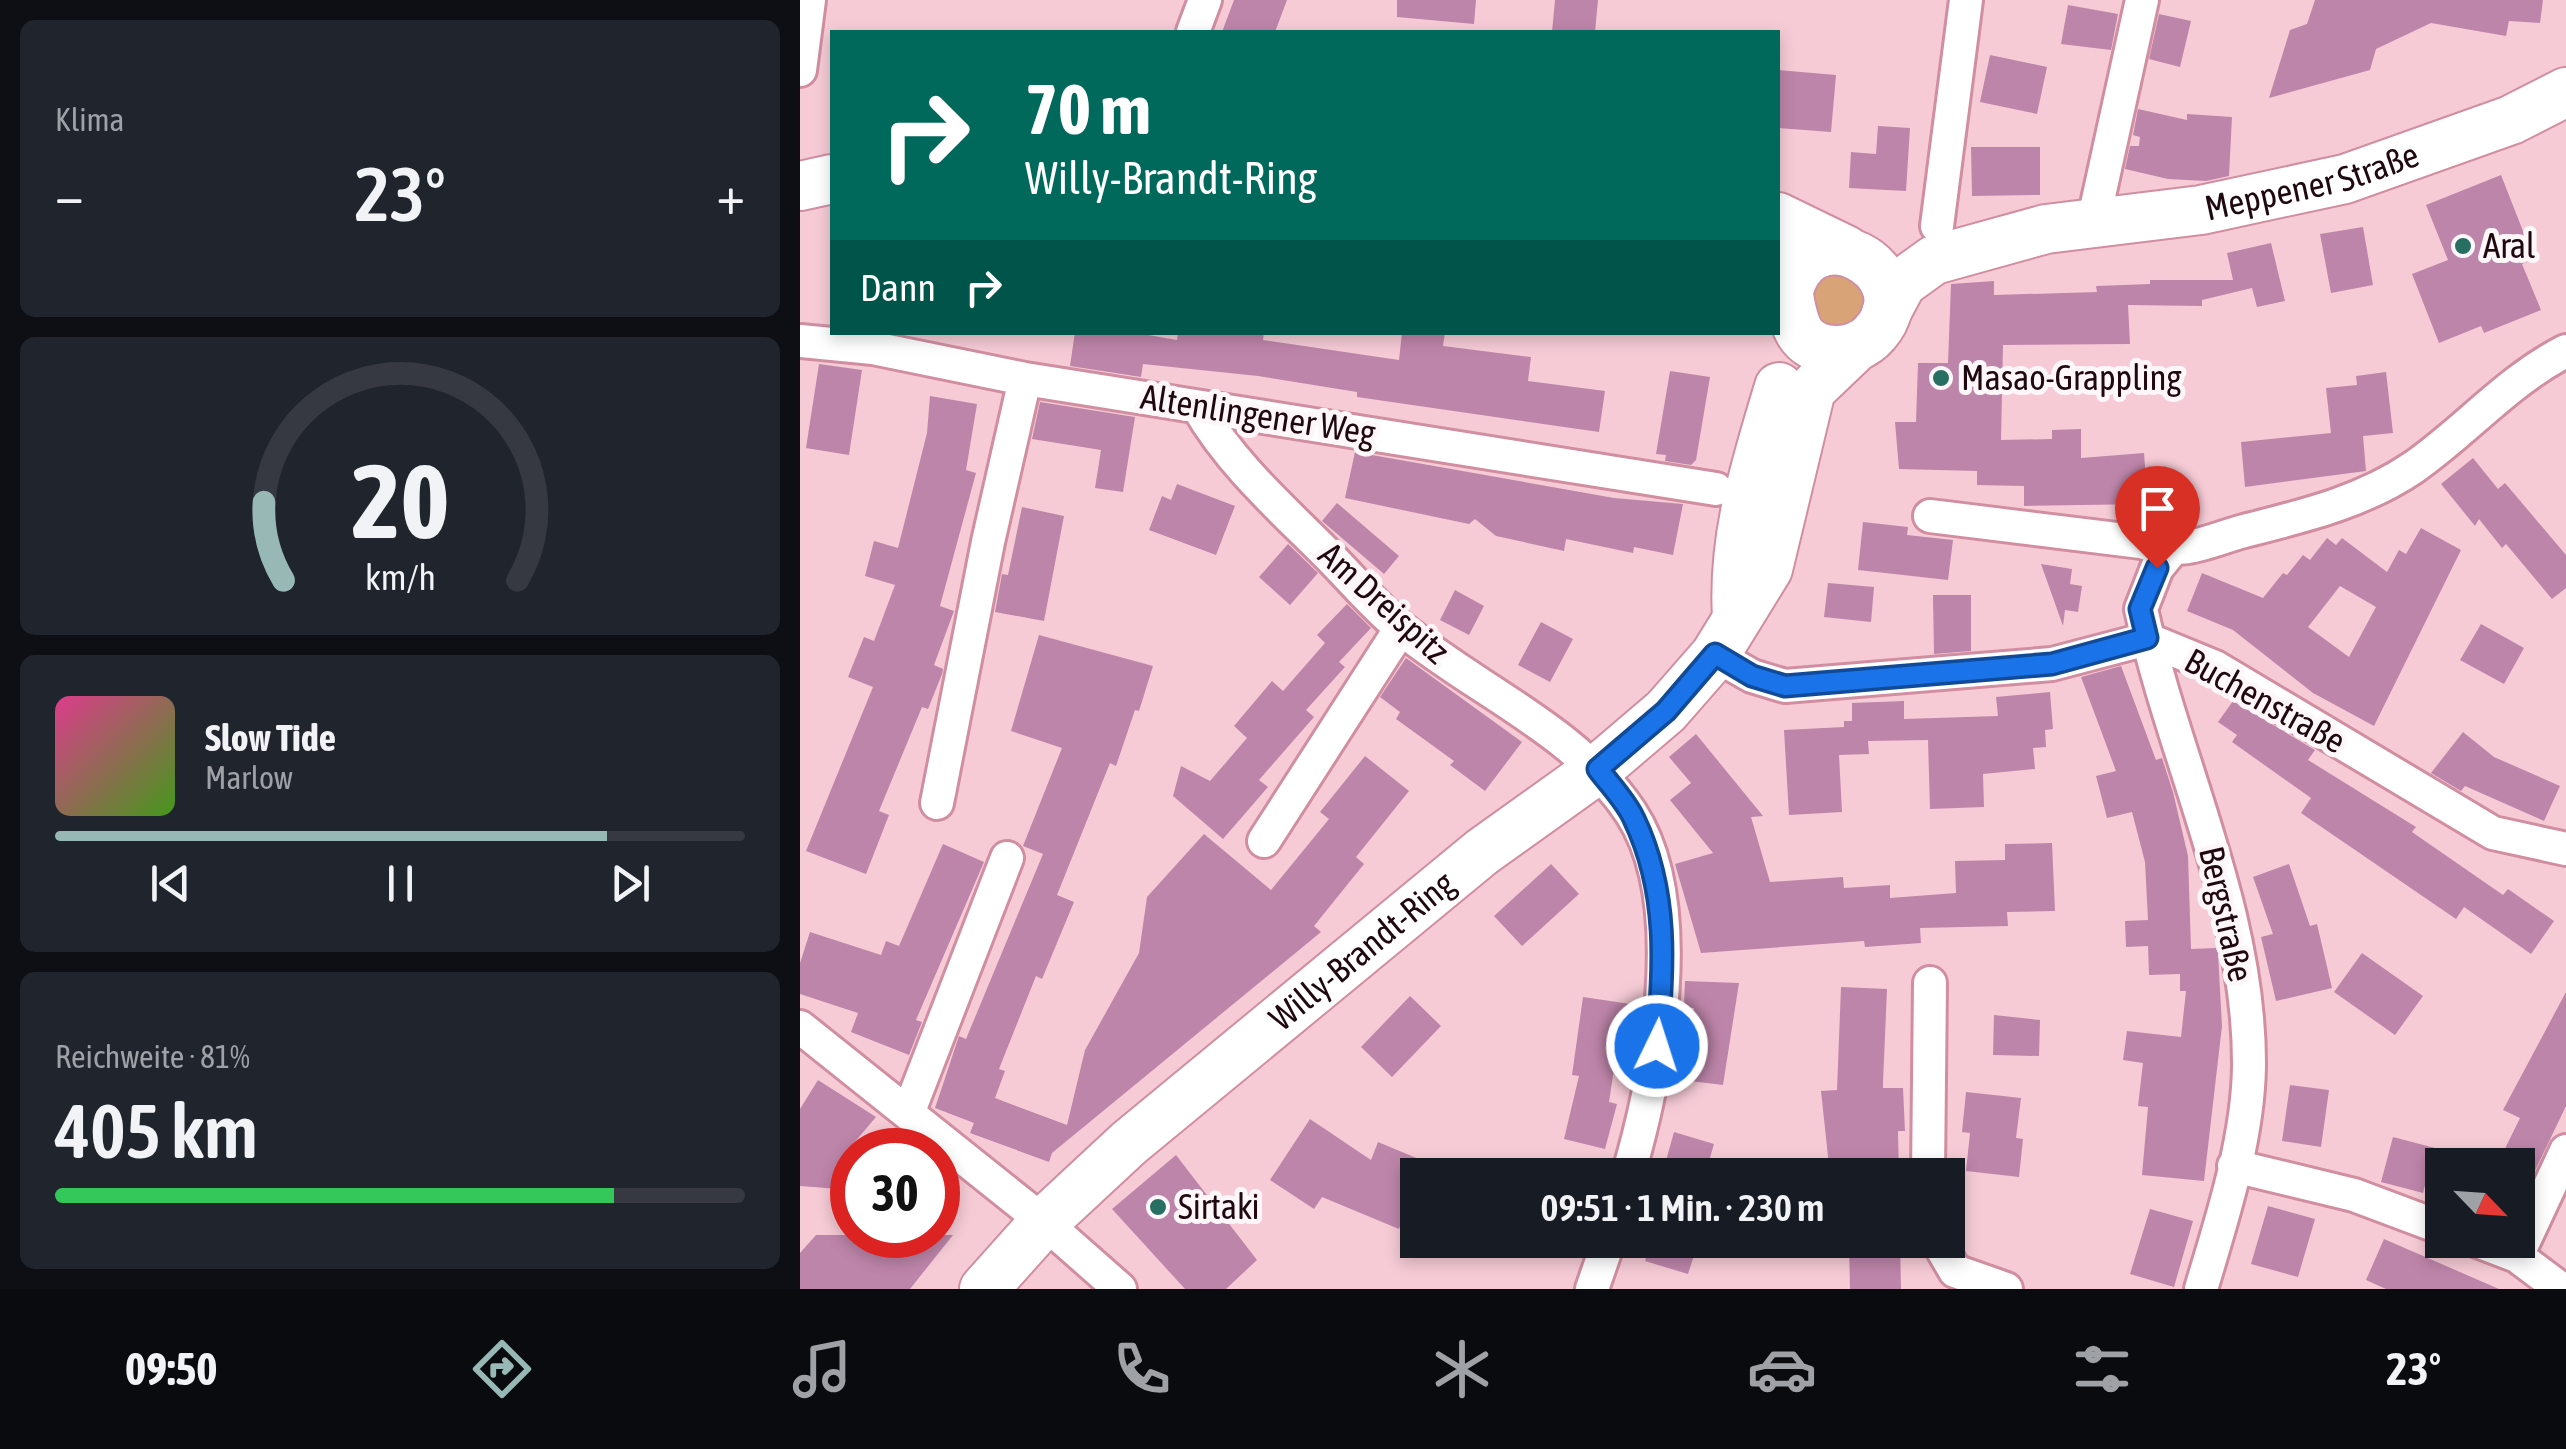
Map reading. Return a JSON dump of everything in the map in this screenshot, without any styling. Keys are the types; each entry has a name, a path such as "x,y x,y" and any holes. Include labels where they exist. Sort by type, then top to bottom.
{"main road":[{"name":"Meppener Straße","path":"1870,330 1902,283 1934,260 2046,229 2212,208 2345,179 2511,120 2566,92"},
{"path":"800,186 830,179"},
{"path":"1780,218 1878,270 1887,298 1870,330 1824,349 1787,297"},
{"name":"Meppener Straße","path":"1850,252 1938,226 1984,219 2046,229"},
{"path":"1780,332 1787,297 1799,267 1829,250 1850,252"},
{"name":"Willy-Brandt-Ring","path":"984,1289 1044,1222 1158,1118 1482,852 1598,769 1666,711 1726,636 1768,569 1801,417 1814,382 1870,330"},
{"path":"1726,636 1734,568 1779,335"}],"street":[{"path":"800,70 808,0"},
{"path":"1195,30 1205,0"},
{"path":"1938,226 1966,0"},
{"path":"2092,223 2142,0"},
{"name":"Altenlingener Weg","path":"800,341 873,348 1025,379 1716,490"},
{"path":"1930,516 2140,542 2171,552 2314,514 2362,495 2414,467 2529,372 2566,351"},
{"path":"938,802 988,542 1025,379"},
{"name":"Am Dreispitz","path":"1198,407 1222,448 1401,628 1598,769 1634,816 1658,886 1664,964 1657,1046 1632,1158"},
{"name":"Bergstraße","path":"2171,552 2157,568 2140,609 2197,798 2246,996 2249,1070 2234,1166 2201,1289"},
{"path":"1264,841 1401,628"},
{"name":"Buchenstraße","path":"1726,636 1752,676 1785,686 2052,664 2147,638 2215,667 2493,833 2566,848"},
{"path":"909,1111 1008,858"},
{"path":"1928,1158 1930,983"},
{"path":"806,1044 909,1111 1120,1289"},
{"path":"2535,1217 2566,1151"},
{"path":"2234,1166 2354,1195 2425,1222"},
{"path":"1592,1289 1603,1258"},
{"path":"1947,1258 1955,1271 2006,1289"},
{"path":"2520,1258 2561,1289"}],"shaded area":[{"path":"1837,265 1870,293 1861,323 1821,329 1804,292"}],"building":[{"path":"1234,0 1287,0 1276,30 1223,30"},
{"path":"1397,0 1476,0 1474,24 1397,17"},
{"path":"1555,0 1598,0 1595,30 1552,30"},
{"path":"2315,0 2543,0 2540,23 2509,21 2506,36 2431,23 2376,49 2370,70 2269,98 2290,30 2307,24"},
{"path":"2068,5 2118,14 2111,50 2061,44"},
{"path":"2159,14 2191,21 2180,67 2149,59"},
{"path":"1990,55 2047,67 2037,114 1980,102"},
{"path":"1780,70 1836,75 1831,132 1780,128"},
{"path":"2138,109 2187,120 2187,114 2232,117 2229,176 2206,181 2168,179 2125,169 2130,146 2139,146 2140,137 2133,135"},
{"path":"1878,126 1910,128 1906,191 1849,188 1851,152 1876,154"},
{"path":"1971,147 2040,147 2040,195 1972,196"},
{"path":"2501,175 2534,259 2522,264 2541,310 2484,333 2481,326 2439,343 2412,274 2448,260 2426,205"},
{"path":"2363,227 2373,285 2331,293 2320,234"},
{"path":"2271,243 2285,301 2257,307 2252,288 2202,300 2202,306 2128,305 2130,344 2003,345 2001,440 2052,439 2052,430 2081,429 2081,458 2144,453 2148,504 2024,506 2024,486 1977,485 1977,471 1899,469 1895,422 1916,422 1918,363 1948,363 1951,284 1994,281 1994,295 2097,292 2096,286 2150,284 2150,280 2233,280 2227,253"},
{"path":"1075,335 1148,335 1177,340 1178,335 1264,335 1263,340 1399,360 1402,335 1445,335 1443,346 1531,357 1528,381 1605,391 1599,432 1357,397 1357,392 1258,376 1143,364 1141,377 1070,366"},
{"path":"819,364 862,370 849,455 806,448"},
{"path":"1670,371 1710,377 1696,460 1691,465 1665,461 1666,455 1656,454"},
{"path":"2386,372 2393,433 2363,436 2366,471 2245,487 2241,442 2331,433 2326,388 2357,385 2356,376"},
{"path":"930,396 977,404 966,470 976,473 940,606 954,611 934,665 943,669 942,674 928,709 922,707 879,811 889,815 866,874 806,851 873,687 848,677 864,637 874,641 895,585 865,576 874,541 898,548 927,433"},
{"path":"1040,402 1135,417 1123,492 1095,488 1101,450 1032,439"},
{"path":"1355,452 1614,498 1683,504 1673,555 1634,547 1633,553 1566,539 1564,551 1496,536 1475,519 1469,524 1345,498"},
{"path":"2473,458 2498,489 2505,483 2566,555 2566,588 2552,599 2506,544 2502,548 2479,519 2475,526 2441,484"},
{"path":"1177,484 1235,506 1216,555 1149,530 1162,496 1171,500"},
{"path":"1337,503 1399,556 1384,574 1322,521"},
{"path":"1022,507 1064,516 1044,621 995,612 1002,574 1008,575"},
{"path":"1863,522 1908,527 1907,535 1953,540 1948,580 1858,570"},
{"path":"2421,528 2461,550 2374,726 2313,693 2233,630 2187,611 2202,573 2263,598 2283,573 2287,575 2303,555 2310,560 2327,538 2336,545 2342,538 2387,572 2399,550 2406,554","holes":["2340,586 2376,607 2349,657 2308,627"]},
{"path":"1288,544 1318,573 1290,605 1259,577"},
{"path":"2041,564 2072,569 2070,584 2082,586 2078,612 2065,610 2063,626"},
{"path":"1828,583 1874,587 1871,622 1824,617"},
{"path":"1455,590 1484,606 1469,635 1440,620"},
{"path":"1933,595 1971,595 1971,651 1934,654"},
{"path":"1347,604 1371,628 1339,662 1345,667 1306,710 1314,717 1259,780 1268,787 1223,839 1173,796 1181,766 1210,781 1247,738 1234,726 1272,681 1283,691 1325,643 1317,635"},
{"path":"1541,622 1573,639 1550,682 1518,665"},
{"path":"2481,624 2524,648 2504,684 2460,660"},
{"path":"1039,635 1153,666 1116,766 1110,763 1057,895 1074,902 1042,979 1036,976 999,1069 1005,1071 995,1098 1067,1125 1085,1050 1139,953 1147,897 1204,834 1271,890 1329,819 1320,812 1365,756 1409,791 1356,857 1364,864 1314,926 1321,932 1052,1153 1049,1162 970,1133 974,1123 935,1108 959,1036 966,1039 1043,854 1023,846 1062,748 1011,731"},
{"path":"1406,658 1522,742 1485,791 1450,765 1454,761 1396,719 1400,712 1380,697"},
{"path":"2121,666 2156,760 2162,758 2173,792 2188,856 2191,949 2216,948 2218,953 2222,1026 2204,1181 2142,1175 2148,1107 2138,1106 2143,1063 2123,1060 2127,1031 2181,1037 2186,991 2180,991 2180,974 2149,975 2148,946 2126,947 2125,921 2148,920 2145,862 2132,812 2107,818 2096,776 2116,771 2081,677"},
{"path":"2050,692 2053,729 2045,730 2046,747 2033,748 2035,769 1983,774 1984,807 1930,809 1928,740 1868,741 1869,754 1839,755 1842,812 1789,815 1784,730 1844,727 1844,721 1852,721 1852,703 1904,701 1904,719 1998,716 1996,697"},
{"path":"2233,701 2315,750 2308,760 2416,827 2412,832 2503,895 2508,889 2554,921 2531,954 2464,907 2456,919 2301,813 2311,798 2232,742 2237,735 2218,722"},
{"path":"2463,732 2494,757 2560,786 2544,821 2465,786 2461,791 2431,773"},
{"path":"1696,734 1763,816 1751,817 1770,882 1843,877 1844,888 1890,885 1890,898 1956,893 1955,861 2005,860 2005,844 2052,843 2055,911 2007,912 2008,926 1920,928 1921,943 1865,947 1864,941 1701,953 1675,864 1713,853 1670,800 1691,783 1669,757"},
{"path":"943,844 984,862 916,1020 922,1022 909,1055 851,1032 858,1013 800,994 800,963 810,932 881,955 886,941 899,946"},
{"path":"1551,864 1579,894 1522,946 1494,916"},
{"path":"2289,864 2310,926 2317,924 2332,988 2276,1001 2261,937 2273,934 2253,877"},
{"path":"2362,953 2423,996 2395,1035 2334,992"},
{"path":"1685,981 1739,983 1723,1085 1682,1080 1694,1008 1684,1008"},
{"path":"1841,987 1887,989 1883,1088 1903,1088 1905,1131 1898,1131 1899,1158 1828,1158 1821,1091 1837,1090"},
{"path":"2566,992 2566,1106 2535,1171 2535,1148 2505,1148 2520,1118 2503,1110"},
{"path":"1410,996 1441,1026 1392,1077 1361,1047"},
{"path":"1583,997 1637,1005 1632,1031 1620,1029 1609,1102 1617,1104 1605,1149 1564,1139 1579,1076 1572,1075"},
{"path":"1994,1015 2040,1020 2039,1056 1993,1055"},
{"path":"818,1080 876,1117 867,1128 830,1128 830,1188 800,1186 800,1109"},
{"path":"2290,1085 2329,1090 2321,1147 2282,1141"},
{"path":"1966,1092 2021,1098 2016,1138 2023,1139 2019,1177 1966,1171 1970,1133 1962,1132"},
{"path":"1310,1119 1371,1160 1378,1142 1416,1158 1400,1158 1399,1229 1322,1197 1314,1209 1270,1180"},
{"path":"1674,1132 1714,1144 1710,1158 1667,1158"},
{"path":"2393,1137 2435,1148 2425,1148 2423,1193 2381,1182"},
{"path":"1176,1155 1257,1260 1226,1289 1185,1289 1112,1209"},
{"path":"2268,1206 2315,1219 2298,1277 2251,1264"},
{"path":"2150,1209 2193,1221 2174,1287 2130,1274"},
{"path":"816,1235 830,1235 830,1258 935,1258 910,1289 800,1289 800,1253"},
{"path":"2384,1239 2499,1289 2386,1289 2366,1280"},
{"path":"1646,1258 1693,1258 1688,1274 1645,1261"},
{"path":"1849,1258 1900,1258 1901,1289 1850,1289"}],"place":[{"name":"Aral","path":"2463,246"},
{"name":"Masao-Grappling","path":"1941,378"},
{"name":"Sirtaki","path":"1158,1207"}],"route":[{"path":"1657,1046 1664,964 1658,886 1634,816 1598,769 1666,711 1715,654 1752,676 1785,686 2052,664 2147,638 2140,609 2157,568"}]}
